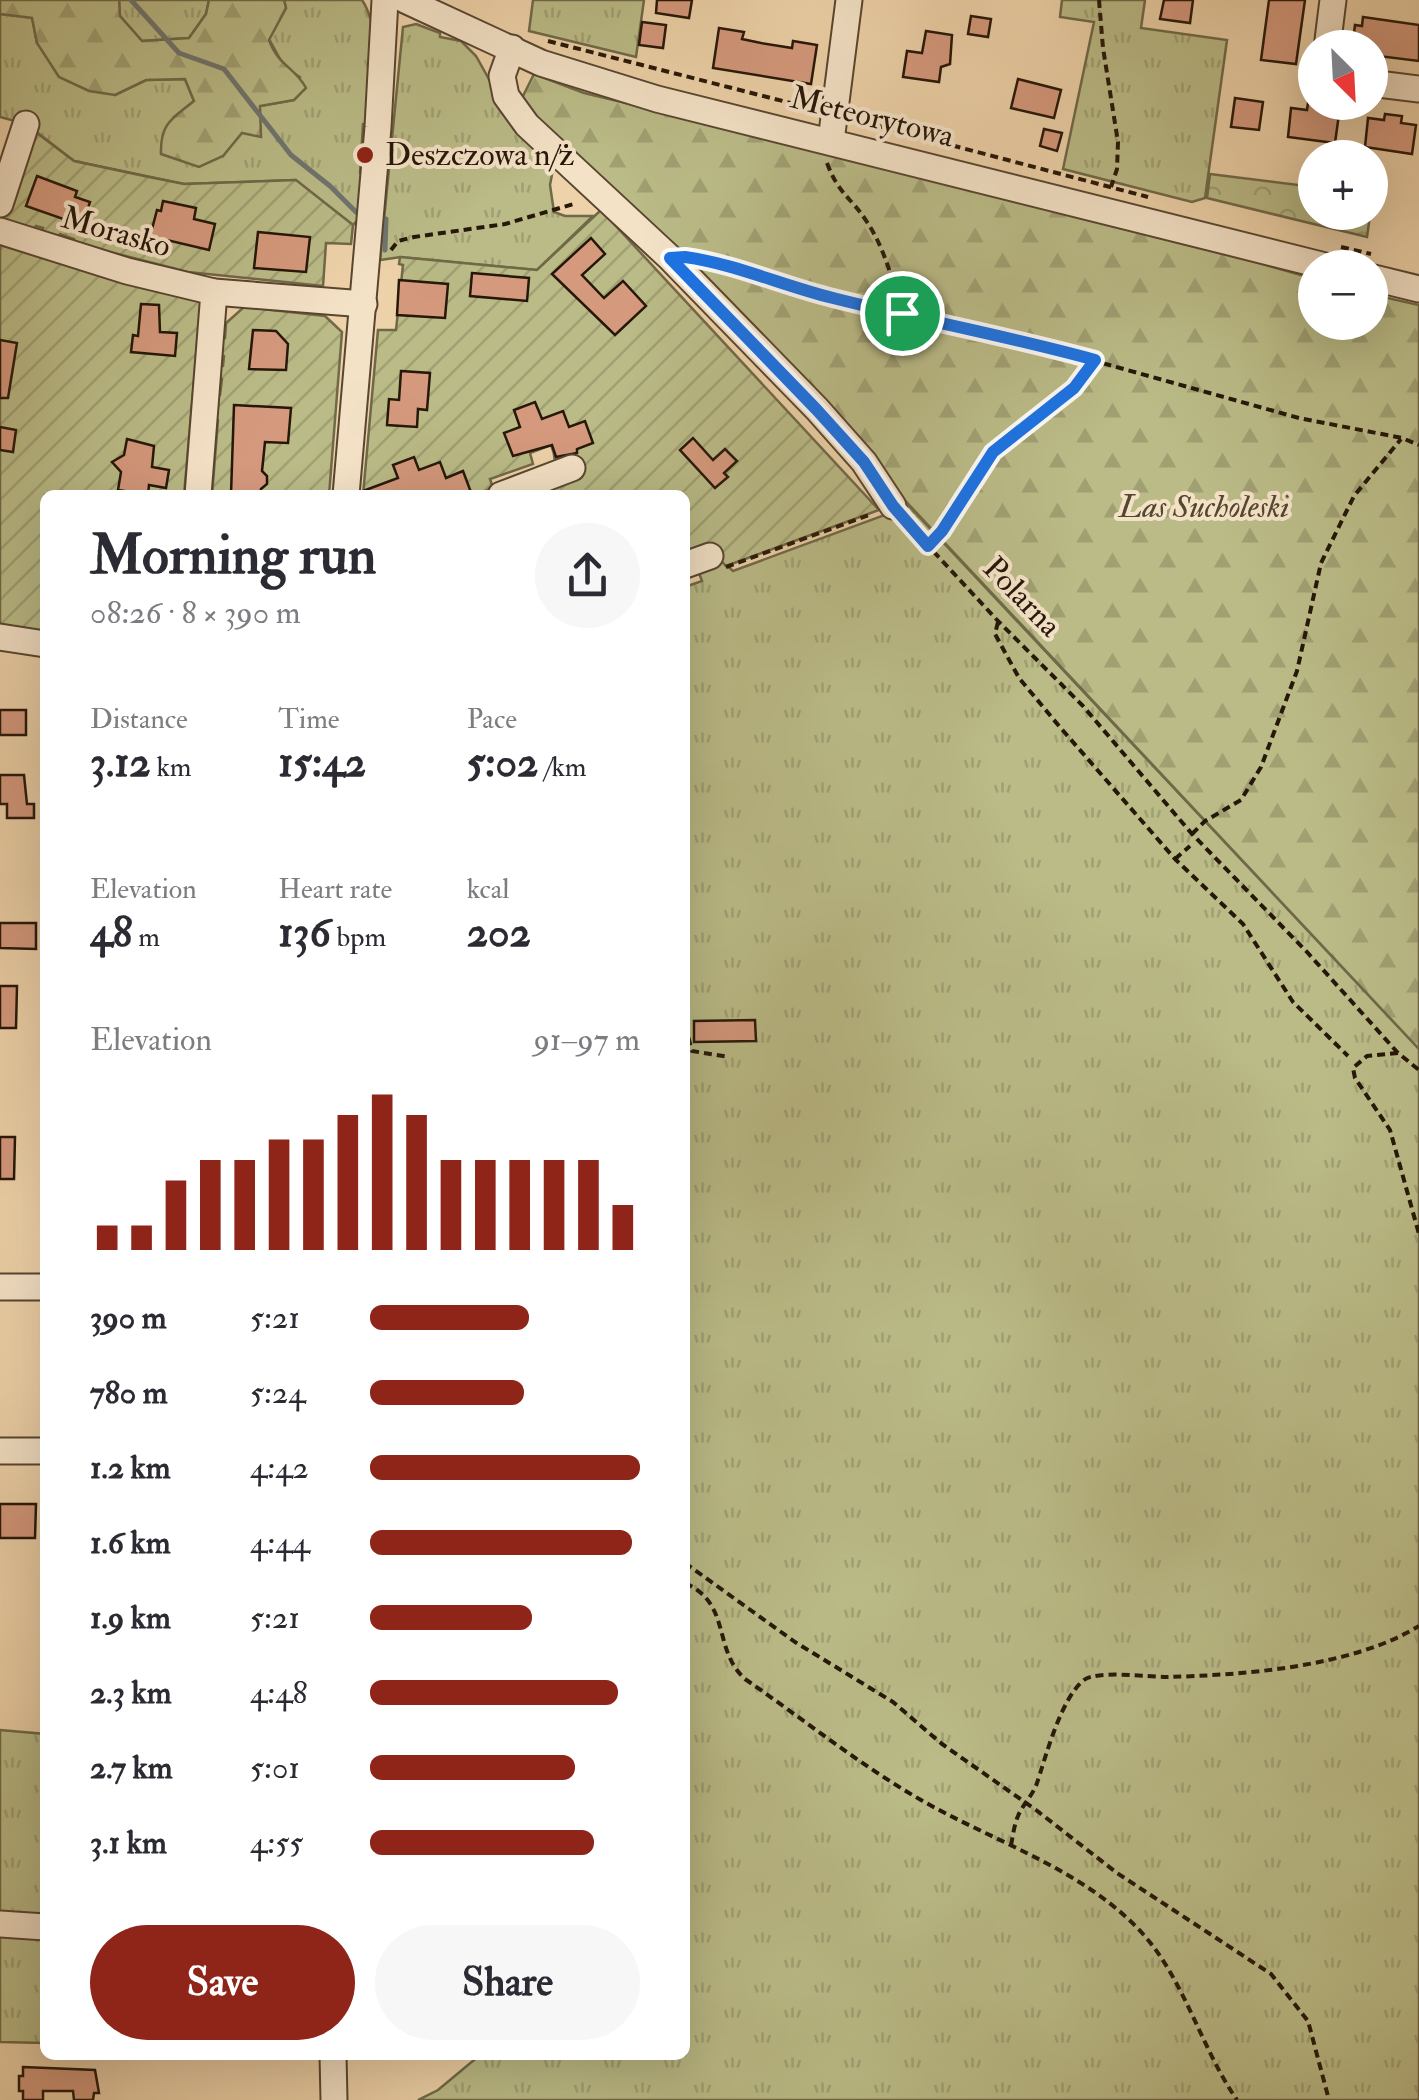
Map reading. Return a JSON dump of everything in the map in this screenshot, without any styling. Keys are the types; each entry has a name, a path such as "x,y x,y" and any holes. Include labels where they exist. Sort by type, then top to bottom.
{"street":[{"path":"346,490 385,0"},
{"name":"Meteorytowa","path":"405,0 541,63 658,99 1298,259"},
{"path":"831,141 849,0"},
{"path":"1329,30 1333,0"},
{"path":"512,48 502,76 506,96 527,125 670,258 816,409 864,462 893,506"},
{"path":"1388,86 1419,89"},
{"path":"0,204 26,124"},
{"name":"Morasko","path":"0,230 127,271 214,292 364,304"},
{"path":"1388,281 1419,288"},
{"path":"198,490 214,292"},
{"path":"541,488 572,468"},
{"path":"690,563 710,556"},
{"path":"0,637 40,643"},
{"path":"0,1287 40,1287"},
{"path":"0,1451 40,1452"},
{"path":"0,1924 40,1927"},
{"path":"333,2060 334,2100"}],"path":[{"path":"1100,0 1103,48 1118,142 1117,170 1108,196"},
{"path":"831,141 826,159 836,187 867,222 887,264 902,313"},
{"path":"390,252 398,242 414,237 505,224 603,197"},
{"path":"670,258 709,260 831,298 1002,335 1300,418 1402,438 1419,445"},
{"path":"928,546 993,452 1074,388 1095,360"},
{"path":"1192,834 1204,822 1241,800 1261,768 1296,671 1321,563 1354,496 1402,438"},
{"path":"710,556 715,564 732,567 893,506"},
{"name":"Polarna","path":"893,506 998,621 1083,706 1192,834 1307,952 1398,1054 1419,1070"},
{"path":"998,621 995,634 1019,678 1175,858 1243,924 1293,1002 1348,1056"},
{"path":"1175,858 1190,846"},
{"path":"690,1044 692,1051 729,1057"},
{"path":"1398,1054 1359,1060 1354,1068 1355,1078 1390,1130 1419,1234"},
{"path":"690,1567 795,1642 892,1702 942,1744 1117,1872 1271,1974 1308,2021 1329,2100"},
{"path":"690,1586 708,1597 728,1658 745,1679 920,1800 1086,1886 1144,1935 1169,1971 1211,2059 1237,2100"},
{"path":"1011,1846 1016,1818 1036,1785 1065,1706 1084,1680 1096,1676 1244,1670 1320,1660 1378,1646 1419,1626"}],"green space":[{"path":"0,0 119,0 120,16 142,41 189,38 206,14 209,0 284,0 286,8 269,40 277,56 306,88 294,100 260,106 261,137 242,133 223,156 199,167 161,154 165,128 194,101 185,79 146,80 115,95 89,91 59,77 37,43 32,18 0,14"},
{"path":"119,0 209,0 206,14 189,38 142,41 120,16"},
{"path":"284,0 362,0 368,13 374,42 373,75 369,121 363,124 362,215 353,225 295,180 184,184 74,161 26,124 0,117 0,14 32,17 37,43 115,95 146,80 185,79 194,101 174,117 223,156 260,106 294,100 300,77 285,68 269,39 286,8"},
{"path":"533,0 644,0 636,57 529,31"},
{"path":"1062,0 1145,0 1141,28 1227,40 1205,198 1192,202 1063,169 1094,22 1060,17"},
{"path":"416,24 440,33 440,37 461,41 476,56 504,106 554,164 550,185 554,212 593,216 537,270 401,257 380,260 403,27"},
{"name":"Las Sucholeski","path":"534,74 584,93 1067,208 1298,274 1298,340 1388,340 1388,298 1419,305 1419,1049 674,254 519,104"},
{"path":"29,127 74,161 184,184 296,180 353,225 351,244 326,243 323,286 188,272 114,253 113,257 73,244 74,239 60,234 58,239 42,233 43,228 36,226 33,230 0,219"},
{"path":"1210,174 1298,185 1298,220 1207,198"},
{"path":"601,210 879,510 726,566 706,544 690,550 690,490 554,490 555,460 551,445 530,453 533,464 490,479 493,488 488,490 363,490 378,330 396,330 403,265 399,264 400,257 537,270"},
{"path":"1338,230 1368,230 1367,237"},
{"path":"0,237 201,300 184,490 40,490 40,636 0,629"},
{"path":"244,307 325,316 342,332 329,490 212,490 218,420 215,399 220,395 222,379 217,377 218,367 223,366 224,356 219,355 220,340 225,338 226,323"},
{"path":"909,506 1419,1049 1419,2100 418,2100 438,2090 474,2060 690,2060 690,585 702,581 697,568 721,560 733,571"},
{"path":"0,1730 40,1734 40,2043 0,2042"}],"building":[{"path":"657,0 692,0 689,18 656,13"},
{"path":"1164,0 1193,0 1190,23 1160,19"},
{"path":"1269,0 1305,0 1296,64 1261,60"},
{"path":"971,16 991,19 988,37 968,34"},
{"path":"1363,17 1419,25 1419,61 1388,57 1388,30 1354,30 1355,25 1362,26"},
{"path":"642,22 666,25 663,48 639,45"},
{"path":"719,28 744,32 742,39 761,43 792,48 793,41 817,45 811,84 713,68"},
{"path":"926,31 952,35 950,64 941,67 939,82 903,77 907,51 922,53"},
{"path":"1018,79 1061,90 1054,118 1011,108"},
{"path":"1235,98 1263,102 1259,130 1231,127"},
{"path":"1291,108 1298,109 1298,120 1338,120 1335,140 1288,137"},
{"path":"1388,114 1402,116 1401,123 1416,125 1412,154 1388,150 1388,140 1366,140 1368,120 1388,120"},
{"path":"1044,129 1062,133 1057,151 1040,146"},
{"path":"37,176 77,191 75,197 90,202 84,220 68,214 66,220 26,206"},
{"path":"163,201 196,208 194,219 215,224 209,250 167,240 152,249 143,235 152,229"},
{"path":"258,232 310,237 306,272 254,268"},
{"path":"591,238 605,254 582,275 604,298 623,281 646,306 615,335 552,274"},
{"path":"472,273 529,278 527,301 470,296"},
{"path":"399,280 448,284 445,318 397,315"},
{"path":"141,304 159,305 160,332 177,333 175,356 131,352 133,335 138,336"},
{"path":"253,330 276,331 288,344 286,370 249,369"},
{"path":"0,340 17,343 8,398 0,398"},
{"path":"401,371 430,373 427,410 418,409 417,427 387,425 389,399 399,400"},
{"path":"535,402 542,419 563,411 569,427 585,421 593,443 577,449 577,453 556,457 552,445 513,456 504,433 520,427 514,410"},
{"path":"234,405 291,408 288,443 265,442 262,471 267,484 261,490 231,490"},
{"path":"0,427 16,430 13,452 0,450"},
{"path":"693,438 713,460 725,449 737,461 724,473 728,477 715,488 680,450"},
{"path":"127,439 154,446 152,467 169,470 166,488 149,485 148,490 118,490 121,472 112,462 124,455"},
{"path":"414,457 419,470 440,462 446,478 463,471 470,490 366,490 398,478 393,465"},
{"path":"0,710 26,710 26,735 0,735"},
{"path":"0,775 24,775 27,804 34,804 34,818 7,818 7,804 0,804"},
{"path":"0,923 36,923 36,949 0,948"},
{"path":"0,986 17,986 16,1028 0,1028"},
{"path":"755,1020 756,1041 694,1042 694,1021"},
{"path":"0,1137 15,1137 14,1179 0,1179"},
{"path":"0,1504 36,1504 35,1538 0,1538"},
{"path":"23,2067 95,2070 99,2093 94,2093 93,2100 74,2100 73,2091 43,2091 43,2100 23,2100 19,2076 23,2076"}],"waterway":[{"path":"131,0 179,53 224,69 291,155 356,212"},
{"path":"385,250 386,219"}],"place":[{"name":"Deszczowa n/ż","path":"365,155"}],"route":[{"path":"670,258 709,260 831,298 902,313 1095,360 1074,388 993,452 928,546 893,506 864,462 670,258"}]}
